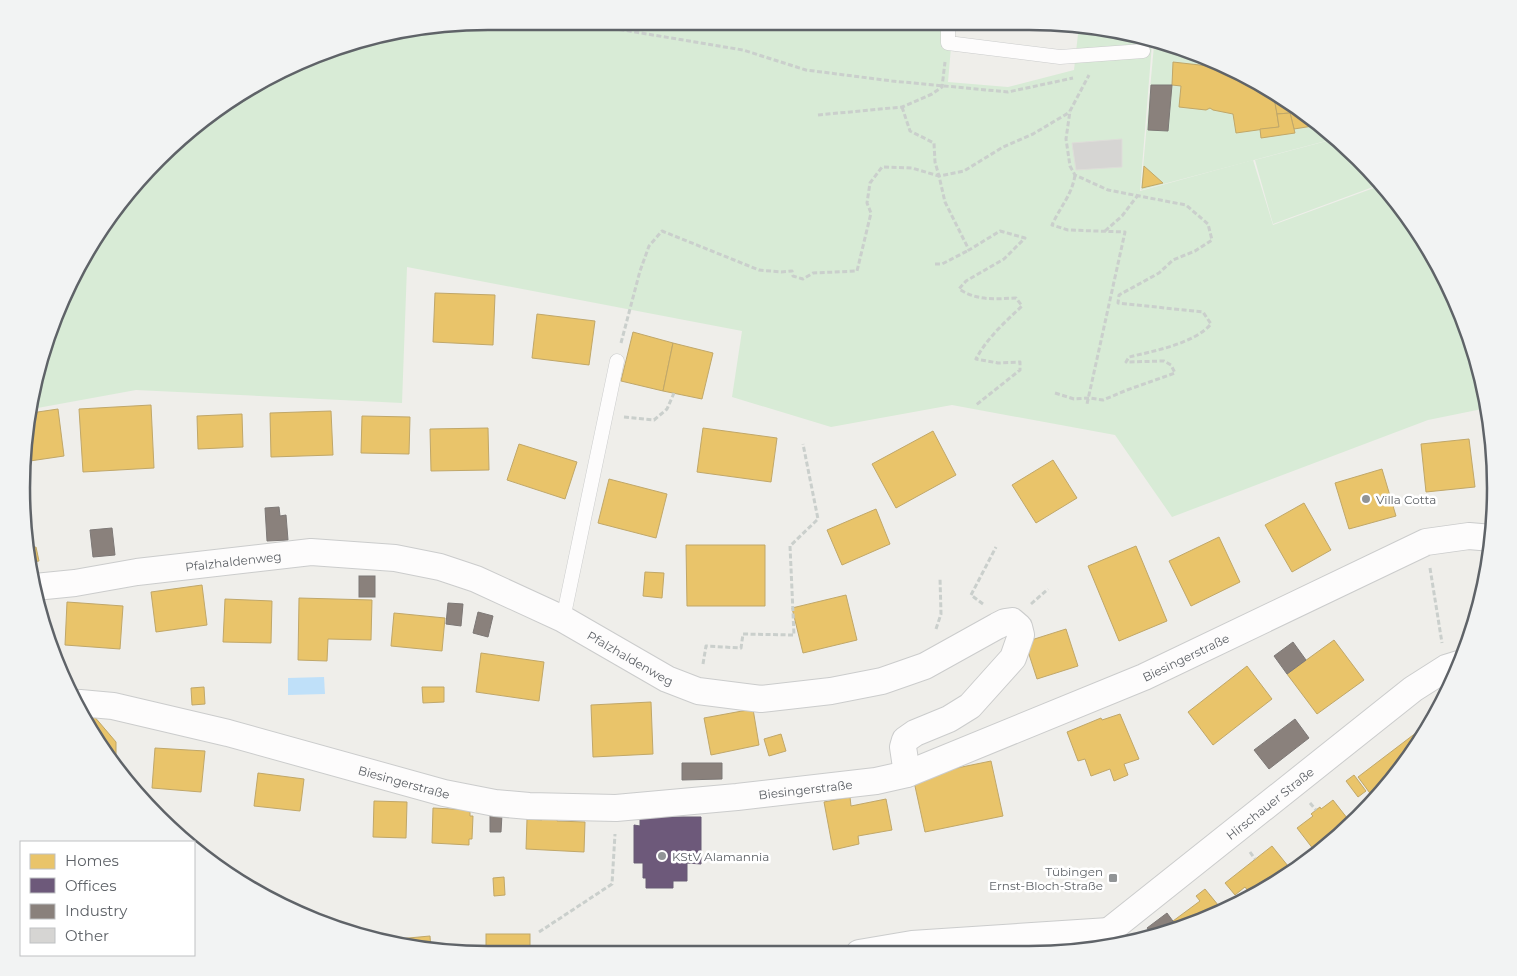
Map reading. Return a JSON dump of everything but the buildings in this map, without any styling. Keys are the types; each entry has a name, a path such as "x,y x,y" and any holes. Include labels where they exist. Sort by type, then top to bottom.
{"street":[{"name":"Biesingerstraße","path":"84,703 113,706 228,733 444,793 495,803 529,806 616,808 737,797 876,781 907,774 1144,677 1426,542 1469,536 1484,537"},
{"name":"Pfalzhaldenweg","path":"41,586 75,583 137,572 311,552 395,558 440,566 476,579 563,619 667,679 698,691 761,699 831,691 882,681 925,666 1005,622"},
{"path":"907,774 902,747 904,740 914,733 949,719 970,706 1013,658 1021,635 1019,627 1012,621 1005,622"},
{"name":"Hirschauer Straße","path":"1109,938 1169,881 1413,689 1450,667"},
{"path":"900,946 912,944 1109,938"}],"lane":[{"path":"948,30 948,43 1060,57 1143,51"},
{"path":"563,619 617,361"}],"path":[{"path":"623,30 743,50 806,70 942,87 1008,92 1098,73"},
{"path":"818,115 902,108 932,94 942,87 948,43"},
{"path":"1055,393 1074,399 1089,398 1103,400 1175,372 1171,365 1164,361 1126,362 1129,357 1173,345 1197,335 1205,331 1211,324 1203,312 1118,303 1119,295 1158,273 1173,260 1194,251 1212,240 1208,224 1186,205 1108,190 1075,175 1070,166 1066,139 1070,111 1090,74"},
{"path":"902,108 910,131 934,143 935,162 945,202 969,250"},
{"path":"617,361 640,271 649,246 662,231 759,270 792,271 793,276 803,279 813,274 857,272 871,213 867,203 870,183 882,167 912,168 939,176 964,171 1003,147 1033,134 1070,111"},
{"path":"1075,175 1073,189 1051,226 1068,230 1125,232 1087,404"},
{"path":"1104,232 1122,216 1138,195"},
{"path":"935,264 942,264 1000,231 1025,238 1004,260 966,281 958,289 969,296 994,299 1016,298 1022,306 991,336 976,359 1020,362 1020,370 976,405"},
{"path":"605,417 654,420 667,409 674,393"},
{"path":"698,691 706,646 741,648 743,634 794,635 790,546 818,519 803,444"},
{"path":"1426,542 1452,664"},
{"path":"996,546 971,595 1005,622"},
{"path":"925,666 941,614 940,578"},
{"path":"539,932 612,884 616,808"}],"green space":[{"path":"952,30 948,82 1008,87 1074,70 1078,33 1118,39 1152,47 1140,191 1253,160 1273,225 1374,188 1410,234 1440,285 1463,341 1480,409 1428,420 1172,517 1115,435 952,405 831,427 732,397 742,331 407,267 402,403 136,390 37,408 54,341 77,285 91,259 125,209 164,164 209,125 259,91 285,77 341,54 369,46 428,34 458,31"},
{"path":"1154,48 1176,54 1232,77 1283,107 1327,141 1141,190"},
{"path":"1327,141 1353,164 1374,187 1273,224 1255,160"}],"water":[{"path":"324,677 325,694 288,695 288,678"}],"place":[{"name":"Villa Cotta","path":"1366,499"},
{"name":"KStV Alamannia","path":"662,856"},
{"name":"Tübingen Ernst-Bloch-Straße","path":"1113,878"}]}
